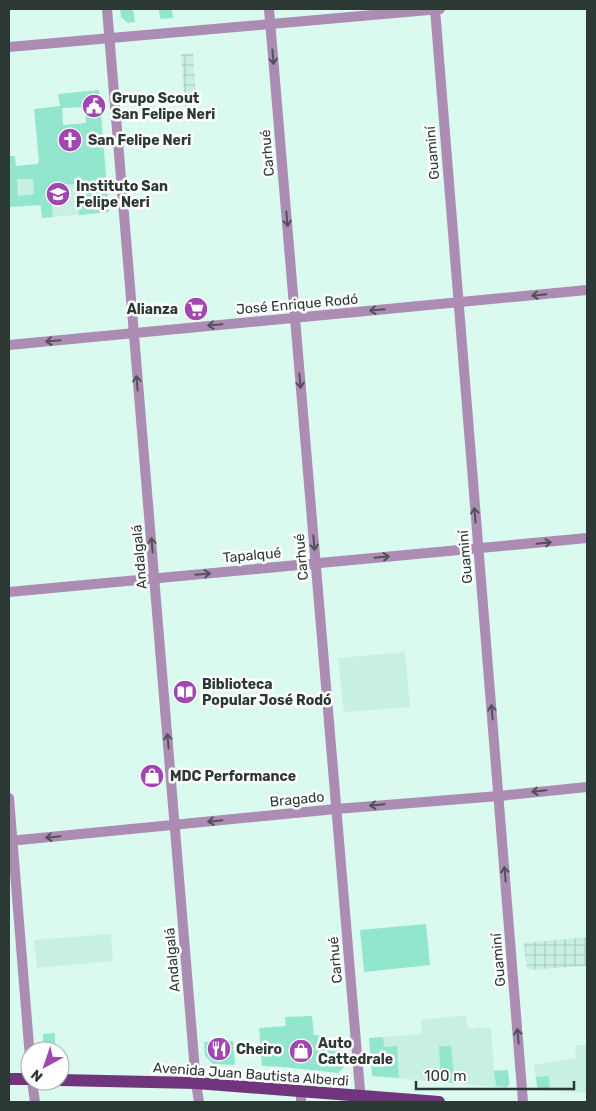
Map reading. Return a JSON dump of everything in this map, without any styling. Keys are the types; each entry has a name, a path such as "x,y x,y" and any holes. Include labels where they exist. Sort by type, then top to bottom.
{"main road":[{"name":"Avenida Juan Bautista Alberdi","path":"70,1080 196,1083 301,1097 439,1102"}],"street":[{"name":"Andalgalá","path":"107,9 199,1102"},
{"name":"Carhué","path":"269,9 361,1099"},
{"name":"Guaminí","path":"435,9 523,1102"},
{"path":"9,48 440,9"},
{"name":"José Enrique Rodó","path":"9,345 587,290"},
{"name":"Tapalqué","path":"9,592 587,538"},
{"name":"Bragado","path":"10,841 587,787"},
{"path":"9,798 10,841 28,1041"}],"shaded area":[{"path":"193,53 197,125 196,122 186,122 181,54"},
{"name":"Instituto San Felipe Neri","path":"104,157 109,212 42,218 40,205 9,207 9,167 37,164 38,162"},
{"path":"405,652 410,707 344,712 338,658"},
{"path":"111,934 113,961 37,968 34,940"},
{"path":"587,937 587,966 527,970 524,943"},
{"path":"466,1015 468,1029 491,1027 494,1070 508,1070 510,1084 506,1088 372,1076 369,1038 422,1034 421,1020"},
{"path":"575,1045 587,1045 587,1093 540,1090 537,1086 534,1065 576,1058"}],"building":[{"path":"120,9 133,9 135,22 128,23 121,17"},
{"path":"159,9 172,9 173,18 160,19"},
{"path":"99,90 109,212 79,215 76,184 54,185 54,189 50,189 53,217 42,218 41,205 9,207 9,156 15,156 16,166 38,164 34,109 60,106 58,94","holes":["85,107 86,123 63,125 62,108","17,179 33,179 34,194 18,196"]},
{"path":"426,924 430,965 364,972 360,930"},
{"path":"312,1016 314,1035 327,1035 328,1046 342,1045 344,1067 338,1073 262,1066 259,1028 286,1026 285,1017"},
{"path":"55,1033 55,1041 43,1041 43,1034"},
{"path":"383,1037 384,1047 397,1046 399,1078 372,1076 369,1038"},
{"name":"Cheiro","path":"233,1041 235,1065 213,1064 205,1056 204,1042"},
{"path":"439,1046 451,1046 455,1083 441,1082"},
{"path":"508,1070 509,1084 507,1087 496,1086 494,1071"},
{"path":"549,1076 550,1090 540,1090 537,1087 536,1077"}],"place":[{"name":"Grupo Scout San Felipe Neri","path":"94,106"},
{"name":"San Felipe Neri","path":"70,140"},
{"name":"Instituto San Felipe Neri","path":"58,194"},
{"name":"Alianza","path":"196,309"},
{"name":"Biblioteca Popular José Rodó","path":"185,692"},
{"name":"MDC Performance","path":"152,776"},
{"name":"Cheiro","path":"219,1049"},
{"name":"Auto Cattedrale","path":"301,1051"}]}
